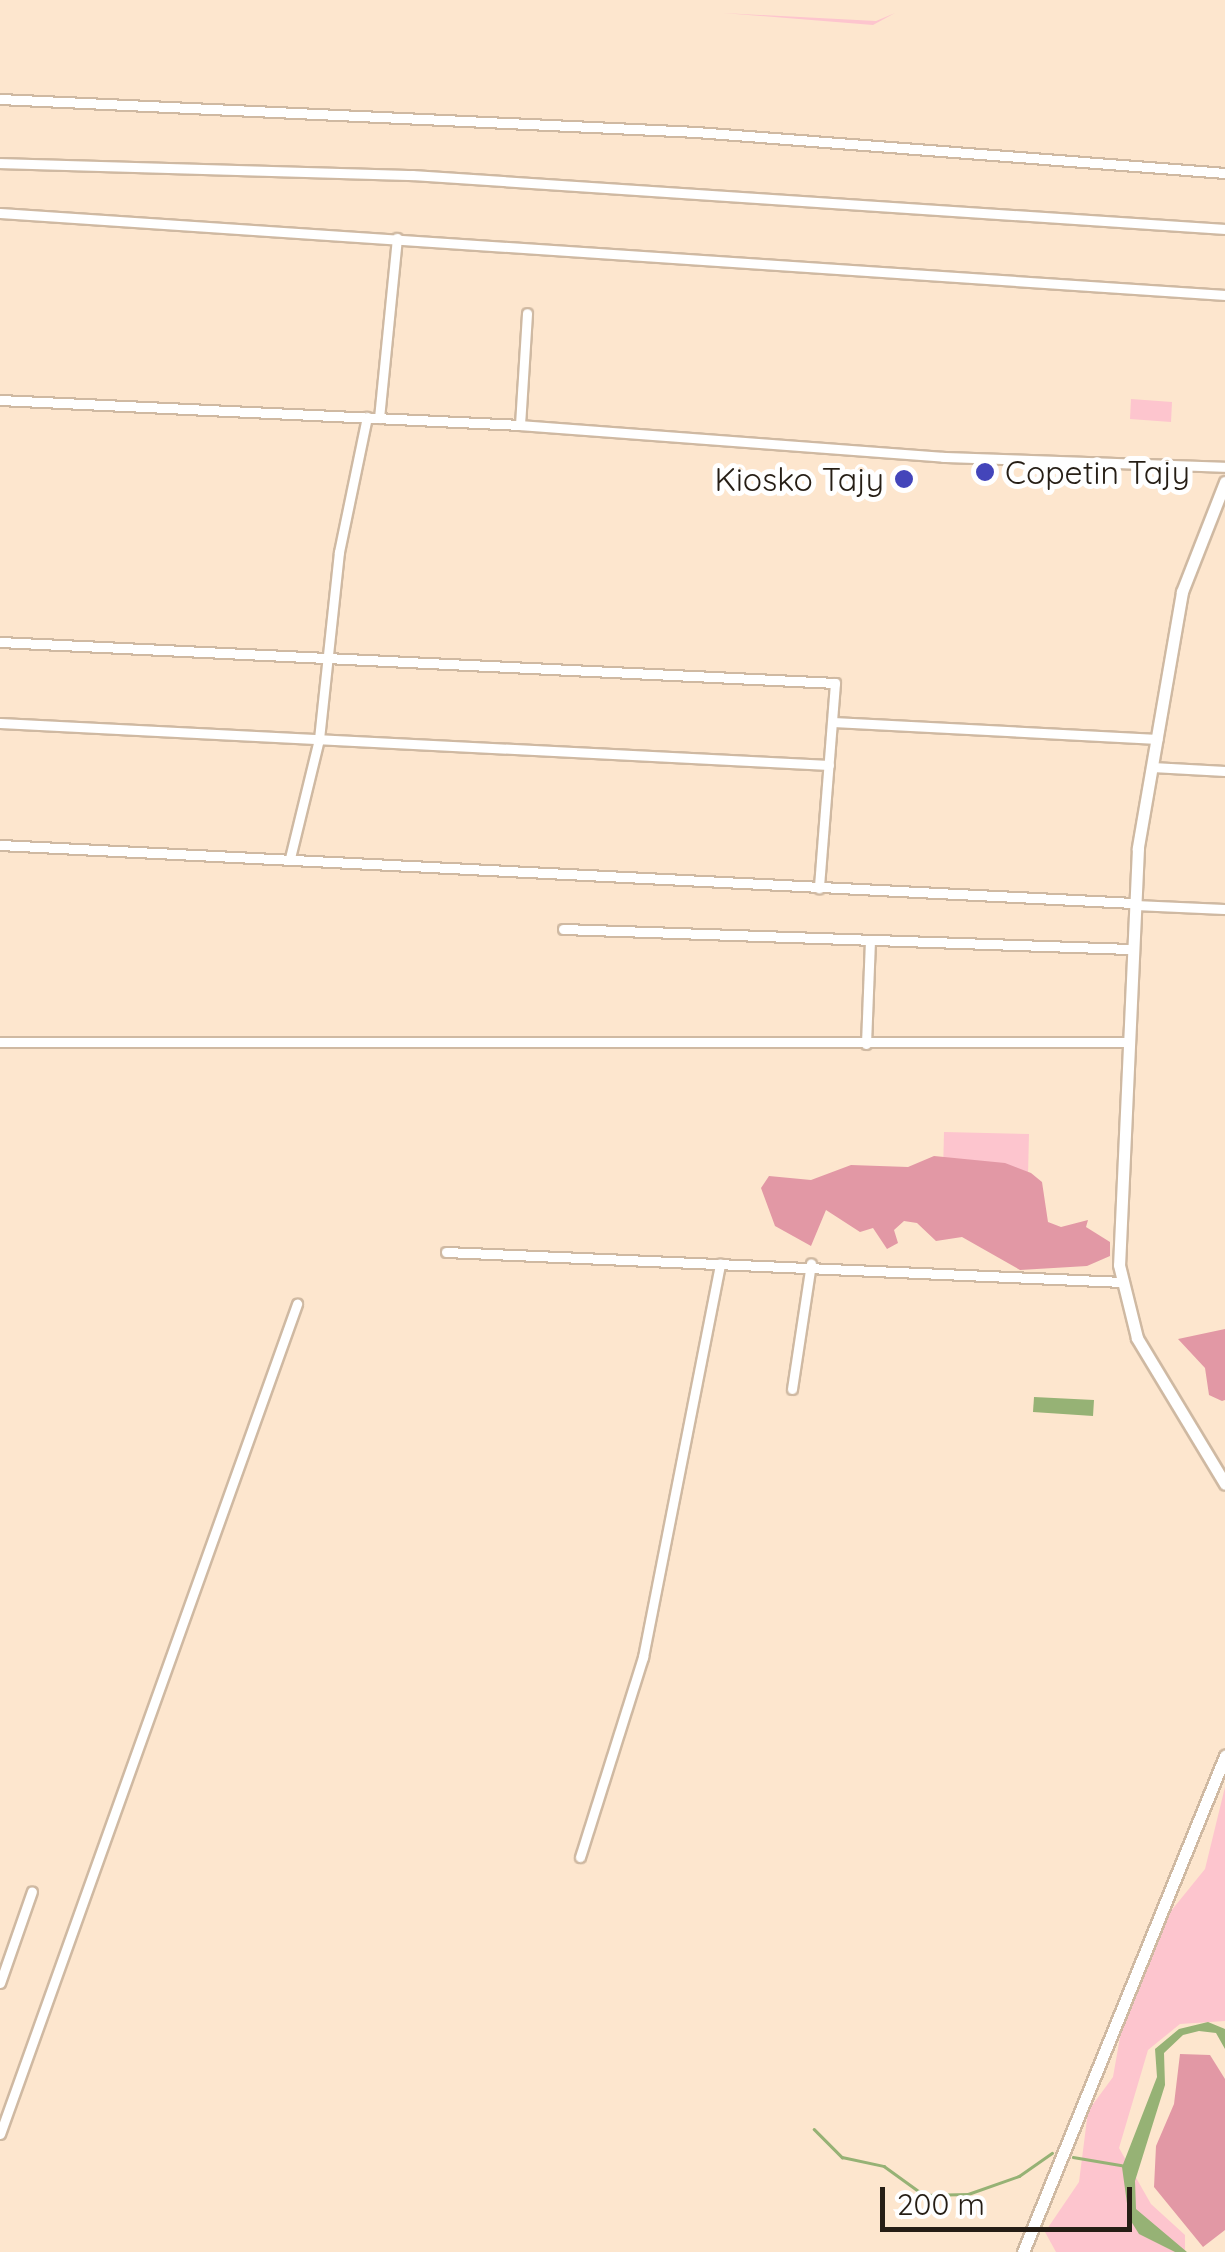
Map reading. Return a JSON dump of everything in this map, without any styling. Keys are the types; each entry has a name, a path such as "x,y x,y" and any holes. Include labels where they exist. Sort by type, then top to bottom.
{"main road":[{"path":"1225,482 1187,572 1152,767 1134,904 1121,1282 1137,1338 1225,1484"},
{"path":"1022,2252 1225,1756"}],"street":[{"path":"0,99 696,132 1225,173"},
{"path":"0,162 412,174 1225,230"},
{"path":"0,213 1225,295"},
{"path":"379,418 397,238"},
{"path":"520,425 527,313"},
{"path":"0,400 520,425 942,457 1225,467"},
{"path":"290,858 319,739 330,662 338,552 368,417"},
{"path":"0,642 330,662 835,683 819,888"},
{"path":"833,722 1158,739"},
{"path":"0,723 829,765"},
{"path":"1152,767 1225,770"},
{"path":"0,845 1225,909"},
{"path":"563,930 1131,949"},
{"path":"866,1044 870,942"},
{"path":"0,1042 1128,1042"},
{"path":"446,1252 812,1264 1121,1282"},
{"path":"580,1857 643,1657 720,1263"},
{"path":"792,1389 812,1264"},
{"path":"0,2134 298,1304"},
{"path":"0,1983 32,1891"}],"shaded area":[{"path":"723,13 876,21 895,13 873,25"},
{"path":"1131,399 1172,402 1171,422 1130,419"},
{"path":"944,1132 1029,1134 1028,1175 943,1173"},
{"path":"934,1156 1005,1163 1031,1173 1042,1182 1048,1222 1061,1227 1088,1220 1086,1227 1110,1242 1110,1256 1087,1266 1020,1270 962,1237 936,1241 917,1223 904,1221 894,1230 898,1243 887,1249 873,1228 860,1232 826,1210 811,1246 775,1226 761,1188 769,1176 811,1180 851,1165 908,1167"},
{"path":"1225,1329 1222,1401 1209,1395 1205,1368 1178,1339"},
{"path":"1034,1397 1094,1400 1093,1416 1033,1412"},
{"path":"1225,1787 1225,2021 1180,2024 1148,2050 1119,2148 1151,2204 1185,2235 1185,2252 1056,2252 1045,2232 1079,2182 1088,2111 1113,2077 1129,1986 1158,1927 1205,1869"},
{"path":"1208,2022 1225,2029 1225,2049 1216,2033 1199,2031 1183,2035 1164,2053 1165,2085 1135,2181 1136,2209 1187,2252 1175,2252 1139,2234 1129,2218 1122,2167 1157,2077 1155,2049 1179,2029"},
{"path":"1180,2054 1210,2055 1225,2079 1225,2230 1203,2247 1154,2187 1156,2146 1174,2104"}],"waterway":[{"path":"814,2129 842,2157 884,2166 924,2195 968,2194 1019,2176 1052,2153"},
{"path":"1073,2157 1121,2165"}],"place":[{"name":"Copetin Tajy","path":"985,472"},
{"name":"Kiosko Tajy","path":"904,479"}]}
